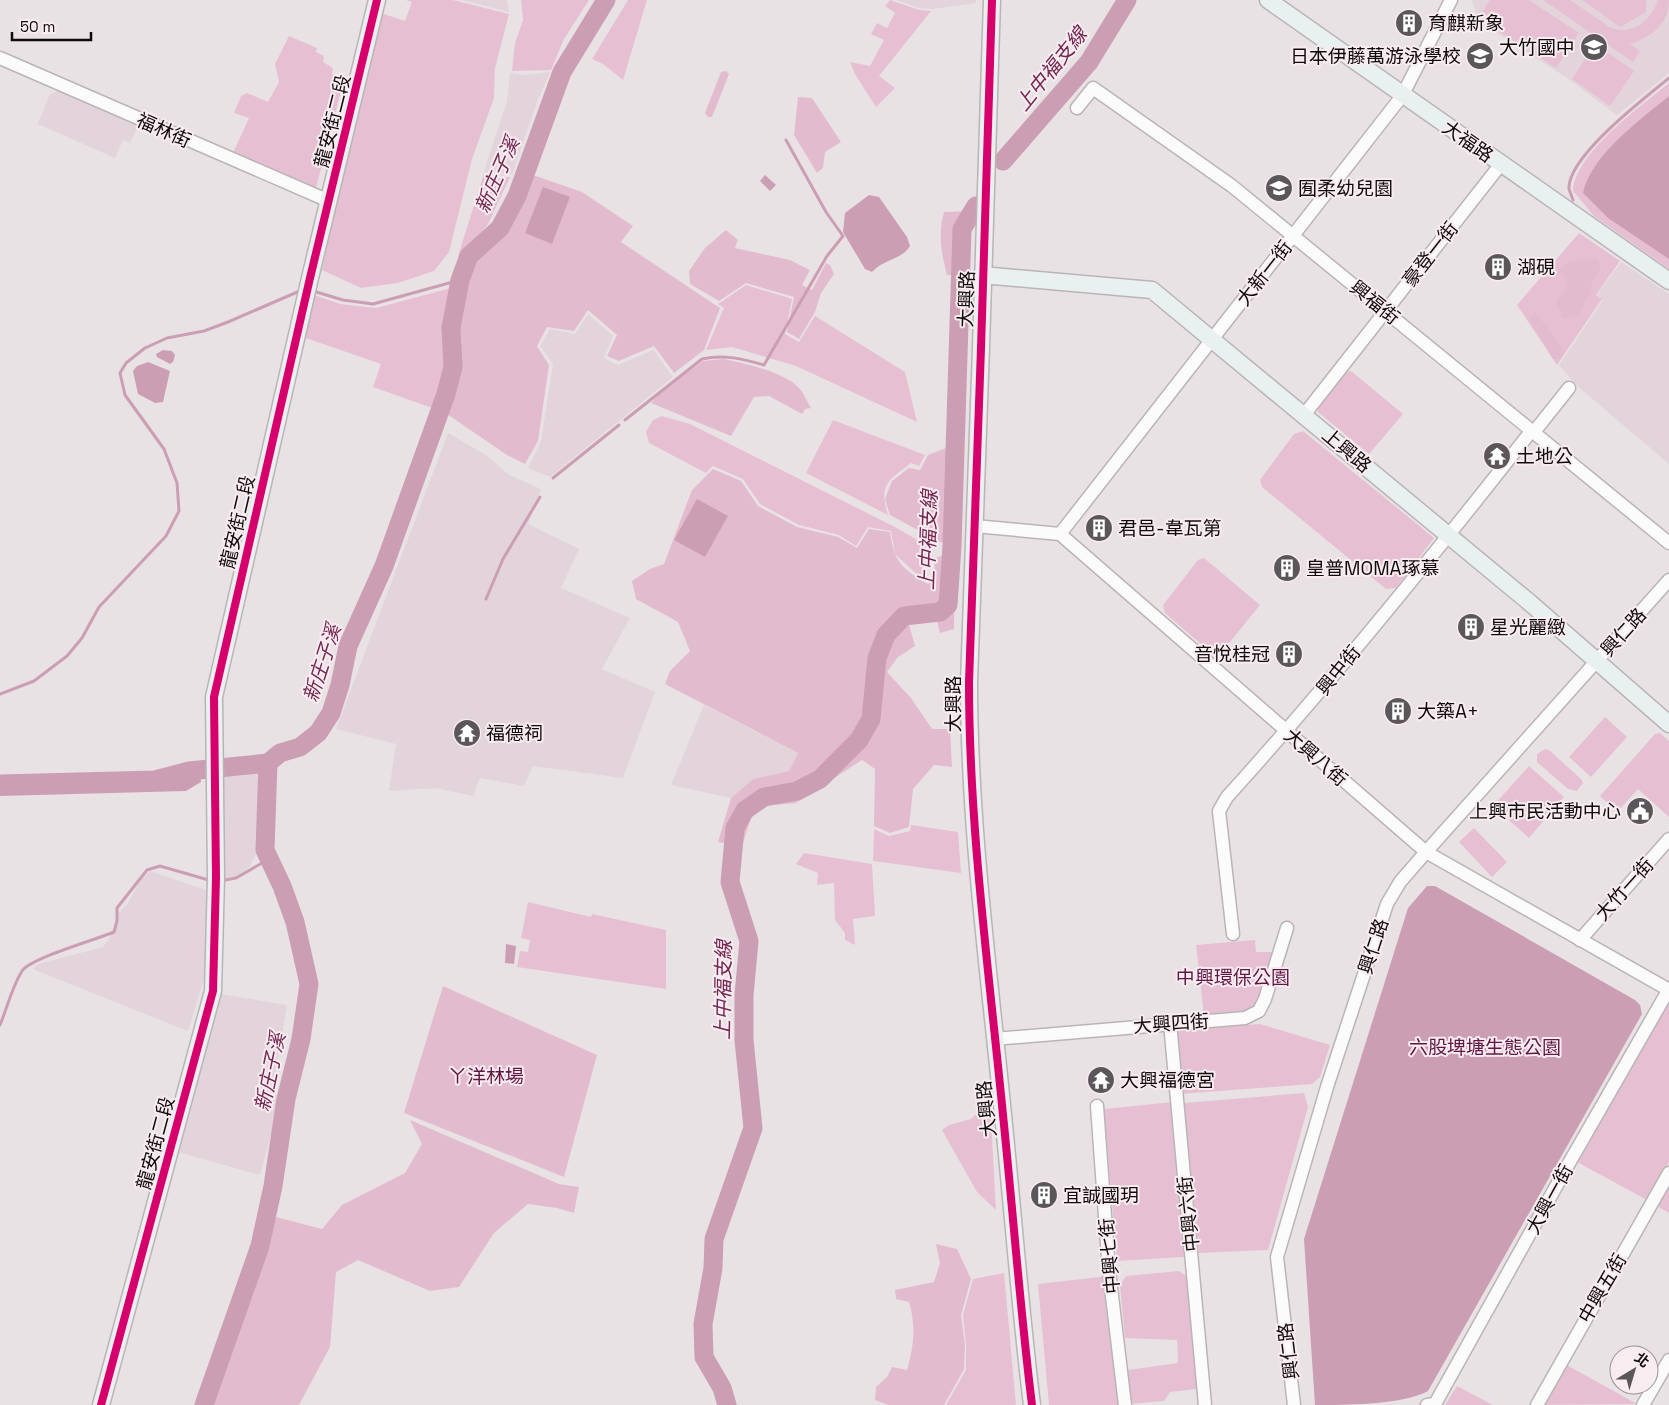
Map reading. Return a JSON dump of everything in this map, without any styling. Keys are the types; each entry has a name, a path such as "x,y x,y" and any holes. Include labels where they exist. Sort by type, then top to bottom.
{"street":[{"name":"龍安街二段","path":"101,1405 213,991 216,882 213,775 214,697 310,278 377,0"},
{"name":"大興路","path":"992,0 988,184 982,275 969,673 969,736 994,1039 1003,1114 1017,1280 1032,1405"},
{"name":"大福路","path":"1268,0 1402,96 1669,281"},
{"name":"大新一街","path":"1060,534 1402,96 1451,0"},
{"name":"福林街","path":"0,58 329,201"},
{"name":"興福街","path":"1077,108 1093,88 1212,170 1669,543"},
{"name":"豪登一街","path":"1304,414 1501,164"},
{"name":"上興路","path":"982,275 1152,290 1213,338 1598,660 1669,724"},
{"name":"興中街","path":"1233,934 1219,811 1227,797 1286,731 1449,536 1569,388"},
{"path":"975,526 1060,534"},
{"name":"大興八街","path":"1060,534 1426,852 1669,990"},
{"name":"興仁路","path":"1294,1405 1277,1256 1327,1087 1387,904 1400,882 1426,852 1669,580"},
{"name":"大竹一街","path":"1580,940 1669,839"},
{"name":"大興四街","path":"994,1039 1245,1018 1259,1011 1265,999 1287,928"},
{"name":"大興一街","path":"1427,1405 1435,1404 1669,990"},
{"name":"中興六街","path":"1170,1023 1205,1405"},
{"name":"中興七街","path":"1097,1106 1109,1271 1125,1405"},
{"name":"中興五街","path":"1537,1405 1669,1173"},
{"path":"1643,1405 1669,1360"}],"shaded area":[{"path":"461,0 507,0 509,12"},
{"path":"896,0 976,0 976,3 932,9 919,8"},
{"name":"大竹國中","path":"1472,0 1669,0 1669,73 1617,115 1567,78 1478,21"},
{"path":"550,72 537,102 512,174 499,176 484,171 507,101 510,73 526,75"},
{"path":"58,91 138,126 130,143 123,140 115,158 38,124 50,94"},
{"path":"1669,96 1669,259 1608,218 1583,193 1588,179 1606,152 1631,127"},
{"path":"765,175 776,185 770,191 760,181"},
{"path":"543,187 570,197 552,244 525,233"},
{"path":"869,195 879,197 907,237 910,246 903,254 881,265 872,272 865,269 843,232 845,213"},
{"path":"1621,262 1669,294 1669,464 1576,385 1559,365 1603,300 1597,295"},
{"path":"588,314 613,336 604,358 618,365 653,350 673,377 550,477 528,468 541,441 553,364 540,346 550,329 575,334"},
{"path":"163,350 172,351 175,355 173,362 170,364 157,357 156,354"},
{"path":"148,362 170,371 163,402 155,403 138,394 133,371 137,366"},
{"path":"448,433 486,455 509,475 541,489 528,524 579,549 561,588 630,618 602,669 655,692 623,778 533,766 524,786 480,778 473,796 436,788 389,791 396,744 336,729"},
{"path":"697,499 728,516 705,557 674,540"},
{"path":"704,705 798,753 789,771 753,779 731,798 671,785"},
{"path":"200,770 201,782 186,791 0,796 0,786 154,784 186,778"},
{"path":"221,770 261,771 257,851 250,866 237,877 221,879"},
{"path":"150,871 206,890 207,969 188,1031 33,969 38,964 103,947 116,928 116,918 127,905 140,881"},
{"name":"六股埤塘生態公園","path":"1427,886 1435,886 1635,1000 1640,1005 1642,1014 1428,1391 1417,1396 1389,1402 1315,1405 1304,1239 1408,908"},
{"path":"506,944 516,946 514,964 505,963"},
{"path":"221,994 287,1005 272,1092 281,1098 260,1175 178,1152"}],"green space":[{"path":"406,0 453,0 509,14 495,68 494,98 472,159 449,252 434,271 398,283 361,288 322,270 378,12 405,21 412,2"},
{"path":"521,0 589,0 564,39 551,70 512,71 515,43 523,20"},
{"path":"628,0 647,0 623,80 603,64 592,59"},
{"path":"890,0 919,10 931,11 879,76 895,88 876,107 855,74 850,62 870,66 884,40 871,34 877,23 887,28 895,13 885,6"},
{"path":"1490,0 1529,0 1579,33 1556,68 1478,18"},
{"path":"1543,0 1570,0 1611,28 1627,30 1646,20 1655,8 1658,0 1669,0 1666,16 1658,28 1645,38 1630,44 1640,51 1633,62"},
{"path":"1582,0 1646,0 1646,12 1620,27"},
{"path":"289,36 317,48 316,52 324,56 323,62 333,68 332,74 344,79 316,188 233,153 249,118 234,113 241,96 247,93 268,102 279,82 275,64"},
{"path":"1595,44 1634,71 1610,106 1572,79"},
{"path":"726,71 729,74 712,117 708,117 705,113 721,72"},
{"path":"1669,83 1669,269 1594,216 1573,191 1577,176 1585,161 1597,146 1627,117"},
{"path":"798,97 812,98 841,142 825,152 823,168 817,173 794,135"},
{"path":"484,174 499,178 510,177 488,224 461,258 458,256"},
{"path":"530,174 582,192 633,226 621,242 720,308 704,350 674,373 654,346 619,361 607,356 617,335 588,310 574,331 547,327 537,346 549,365 538,441 525,464 507,455 444,412 460,368 457,326 466,282 475,262 507,228 524,194"},
{"path":"968,211 964,275 947,275 941,243 944,212"},
{"path":"726,230 738,240 735,248 790,260 810,270 802,285 812,290 826,263 830,265 834,274 821,293 815,312 799,339 787,332 794,297 746,283 719,301 690,284 689,271 705,248"},
{"path":"1579,233 1620,261 1596,295 1602,299 1557,365 1517,305"},
{"path":"1597,258 1601,267 1593,280 1590,294 1577,315 1563,319 1556,302 1568,285 1560,270 1568,262"},
{"path":"746,285 792,299 785,334 799,342 815,316 905,372 917,422 796,366 732,347 706,350 724,308 718,304"},
{"path":"451,288 443,328 446,368 432,408 373,387 381,364 303,337 314,295 340,304 376,308"},
{"path":"1535,312 1564,350 1560,359 1553,359 1529,318"},
{"path":"723,359 763,369 784,377 799,388 811,408 805,409 802,414 769,396 754,397 731,436 651,403 663,390 703,361"},
{"path":"1351,371 1403,414 1369,454 1318,412 1317,406 1344,372"},
{"path":"662,416 690,424 893,526 933,549 932,562 925,562 921,578 895,554 891,531 868,527 856,546 839,535 799,525 760,504 743,479 713,466 706,473 649,443 646,432 653,420"},
{"path":"833,420 925,455 919,466 911,463 896,474 887,484 884,497 888,515 806,473"},
{"path":"1303,431 1434,538 1396,588 1386,589 1262,487 1260,480 1294,434"},
{"path":"951,446 949,544 940,542 890,515 885,499 892,481 909,468 920,470 928,455"},
{"path":"713,469 741,481 758,506 797,527 838,537 857,548 869,529 890,532 894,551 901,564 928,584 934,579 935,558 941,556 955,563 954,629 940,633 934,609 906,613 915,646 898,657 887,672 911,698 932,729 950,729 952,767 934,765 913,789 909,827 890,833 874,826 875,769 862,760 796,803 765,806 751,818 742,846 718,842 731,798 753,779 789,771 798,753 665,684 670,671 690,651 678,622 636,599 632,581 650,569 664,564 692,490"},
{"path":"1204,558 1260,605 1217,658 1165,613 1163,605 1198,560"},
{"path":"1605,717 1627,737 1591,777 1569,757"},
{"path":"1660,733 1669,741 1669,817 1638,789 1617,812 1600,796 1655,734"},
{"path":"1545,749 1549,750 1581,779 1583,783 1577,791 1568,789 1537,762 1537,754"},
{"path":"1529,766 1564,797 1529,838 1493,806"},
{"path":"911,825 958,832 961,873 873,861 874,829 889,836 910,831"},
{"path":"1474,828 1507,862 1492,877 1459,842"},
{"path":"804,853 872,864 875,916 853,919 855,945 845,940 845,933 835,920 834,883 817,885 818,873 796,864"},
{"path":"528,902 591,917 592,914 666,930 666,989 517,967 520,951 528,952 530,940 521,938"},
{"name":"中興環保公園","path":"1255,940 1256,952 1273,952 1266,984 1255,1006 1251,1010 1240,1014 1204,1016 1196,945"},
{"name":"ㄚ洋林場","path":"443,986 597,1055 564,1177 404,1113"},
{"path":"1669,1002 1669,1162 1647,1200 1577,1162"},
{"path":"1260,1024 1330,1045 1320,1077 1312,1084 1181,1094 1174,1030"},
{"path":"1304,1093 1308,1107 1268,1250 1199,1253 1184,1103"},
{"path":"990,1101 996,1210 977,1192 942,1130 949,1125 971,1119"},
{"path":"1173,1102 1185,1257 1117,1261 1104,1109"},
{"path":"410,1120 559,1184 579,1187 574,1213 557,1208 528,1204 494,1233 459,1287 430,1291 358,1260 336,1272 330,1347 299,1405 211,1405 233,1351 276,1217 322,1229 342,1205 405,1173 422,1144"},
{"path":"1669,1185 1669,1213 1657,1206"},
{"path":"936,1244 957,1249 971,1279 961,1315 965,1345 964,1369 944,1405 888,1405 875,1400 876,1387 887,1377 892,1367 907,1370 913,1336 913,1319 909,1302 896,1299 895,1290 934,1282 940,1263"},
{"path":"1179,1271 1189,1278 1197,1389 1170,1392 1164,1401 1129,1404 1128,1370 1178,1363 1177,1340 1125,1338 1120,1285 1126,1276"},
{"path":"1004,1273 1016,1405 946,1405 966,1370 963,1315 973,1279"},
{"path":"1108,1276 1120,1405 1049,1405 1038,1284"},
{"path":"1565,1364 1609,1388 1609,1395 1621,1395 1637,1404 1544,1405"},
{"path":"1457,1386 1493,1405 1445,1405"}],"waterway":[{"name":"新庄子溪","path":"204,1405 260,1246 273,1186 286,1099 301,1039 309,984 295,922 282,886 265,850 268,763 280,753 300,747 318,733 331,713 340,685 348,646 384,566 446,394 453,367 451,328 460,280 469,256 500,228 517,196 562,72 606,0"},
{"name":"上中福支線","path":"1003,161 1089,62 1127,0"},
{"path":"1573,200 1569,189 1572,176 1581,161 1610,129 1669,78"},
{"path":"625,420 702,359 726,357 764,365 827,256 843,236 826,212 786,140"},
{"name":"上中福支線","path":"727,1405 722,1388 704,1357 703,1324 713,1268 714,1239 753,1128 744,1040 744,995 749,941 730,882 735,828 745,810 764,797 797,791 820,779 859,740 871,719 877,658 886,635 904,616 940,612 948,605 952,546 962,229 976,206"},
{"path":"313,291 343,300 373,304 460,280"},
{"path":"0,694 34,681 67,656 82,638 99,607 166,536 179,511 177,483 164,449 125,395 120,373 126,363 145,348 167,338 204,331 302,290"},
{"path":"553,478 619,425"},
{"path":"486,599 503,559 540,497"},
{"path":"0,784 155,780 189,771 268,763"},
{"path":"220,881 236,878 269,859"},
{"path":"0,1025 12,991 22,971 50,955 114,932 117,921 117,908 147,870 160,866 212,881"}],"cycle path":[{"path":"101,1405 213,991 216,878 214,697 310,278 377,0"},
{"path":"992,0 969,682 970,736 972,791 981,899 1032,1405"}],"place":[{"name":"育麒新象","path":"1409,23"},
{"name":"大竹國中","path":"1594,47"},
{"name":"日本伊藤萬游泳學校","path":"1480,56"},
{"name":"囿柔幼兒園","path":"1279,188"},
{"name":"湖硯","path":"1498,267"},
{"name":"土地公","path":"1497,456"},
{"name":"君邑-韋瓦第","path":"1099,528"},
{"name":"皇普MOMA琢慕","path":"1287,568"},
{"name":"星光麗緻","path":"1471,627"},
{"name":"音悅桂冠","path":"1289,654"},
{"name":"大築A+","path":"1398,711"},
{"name":"福德祠","path":"467,733"},
{"name":"上興市民活動中心","path":"1640,811"},
{"name":"大興福德宮","path":"1101,1080"},
{"name":"宜誠國玥","path":"1044,1195"}]}
